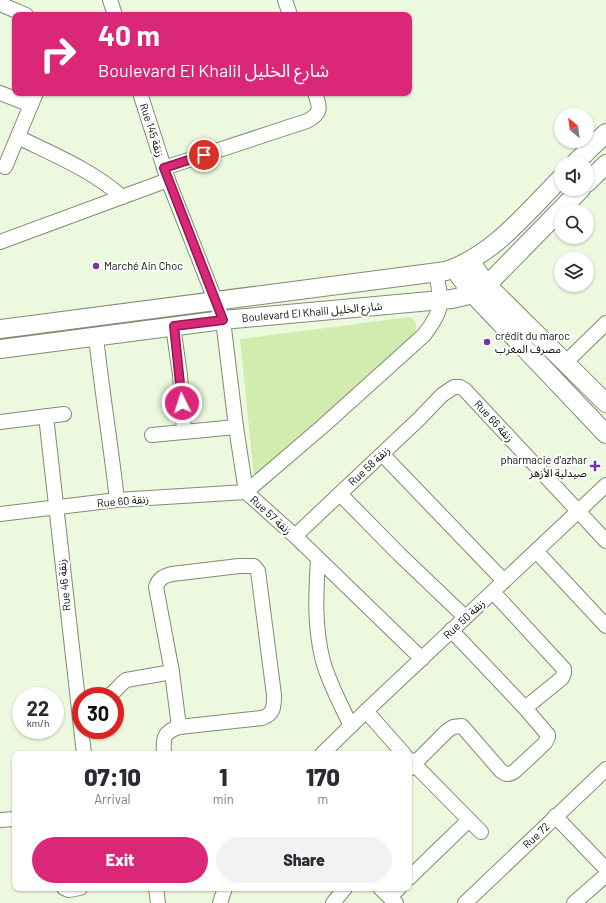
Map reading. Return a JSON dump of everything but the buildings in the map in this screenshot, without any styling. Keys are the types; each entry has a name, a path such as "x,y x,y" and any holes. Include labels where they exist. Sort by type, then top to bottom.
{"street":[{"path":"110,0 114,12"},
{"path":"285,0 289,12"},
{"path":"0,4 19,12"},
{"path":"0,93 12,95"},
{"path":"6,167 34,99 17,96"},
{"name":"Rue 145 زنقة","path":"141,96 166,174 223,320"},
{"path":"0,242 122,197 166,174 307,121 315,117 320,106 316,96"},
{"path":"594,156 606,133"},
{"path":"18,137 86,171 110,186 122,197"},
{"name":"Boulevard El Khalil شارع الخليل","path":"0,329 217,302 436,273 454,269 485,252 502,238 554,185"},
{"path":"480,289 574,196"},
{"path":"470,261 480,289 606,434"},
{"path":"454,269 480,289 565,363 606,403"},
{"path":"246,492 323,426 424,335 434,322 441,300 436,273"},
{"name":"Boulevard El Khalil شارع الخليل","path":"0,349 223,320 441,300 462,297 480,289"},
{"name":"Rue 57 زنقة","path":"223,320 236,427 246,492 295,536 422,659"},
{"path":"565,363 606,323"},
{"path":"174,326 180,375 184,432"},
{"path":"96,337 103,401 112,451 117,500"},
{"name":"Rue 66 زنقة","path":"442,395 454,387 460,387 465,390 606,541"},
{"name":"Rue 58 زنقة","path":"295,536 442,395"},
{"path":"0,422 64,414"},
{"name":"Rue 46 زنقة","path":"46,416 57,507 63,579 77,687"},
{"path":"152,435 236,427"},
{"path":"382,454 504,581"},
{"name":"Rue 50 زنقة","path":"325,751 606,485"},
{"name":"Rue 60 زنقة","path":"0,514 117,500 246,492"},
{"path":"340,494 399,554 466,617"},
{"path":"536,551 606,626"},
{"path":"318,559 316,603 320,647 329,679 351,726"},
{"path":"164,751 163,742 166,734 172,729 262,718 268,716 273,711 274,695 258,571 254,566 239,566 172,574 163,576 156,587 172,672 179,727"},
{"path":"493,592 564,669 562,678 525,708"},
{"path":"412,763 453,727 462,726 501,771 505,774 510,774 545,743 548,737 548,735 525,708 452,630"},
{"path":"118,687 126,680 172,672"},
{"path":"366,711 401,751"},
{"name":"Rue 46 زنقة","path":"83,739 84,751"},
{"path":"412,765 481,832"},
{"name":"Rue 72","path":"465,903 555,816 605,773"},
{"path":"555,816 606,869"},
{"path":"0,820 12,818"},
{"path":"412,875 469,820"},
{"path":"574,903 606,875"},
{"path":"156,891 158,903"},
{"path":"220,903 224,891"},
{"path":"333,903 343,891"}],"green space":[{"path":"410,317 416,325 415,335 254,477 240,339"}],"place":[{"name":"Marché Ain Choc","path":"96,266"},
{"name":"crédit du maroc مصرف المغرب","path":"487,342"},
{"name":"pharmacie d'azhar صيدلية الأزهر","path":"595,466"}],"route":[{"path":"182,403 174,326 223,320 164,168 204,155"}]}
